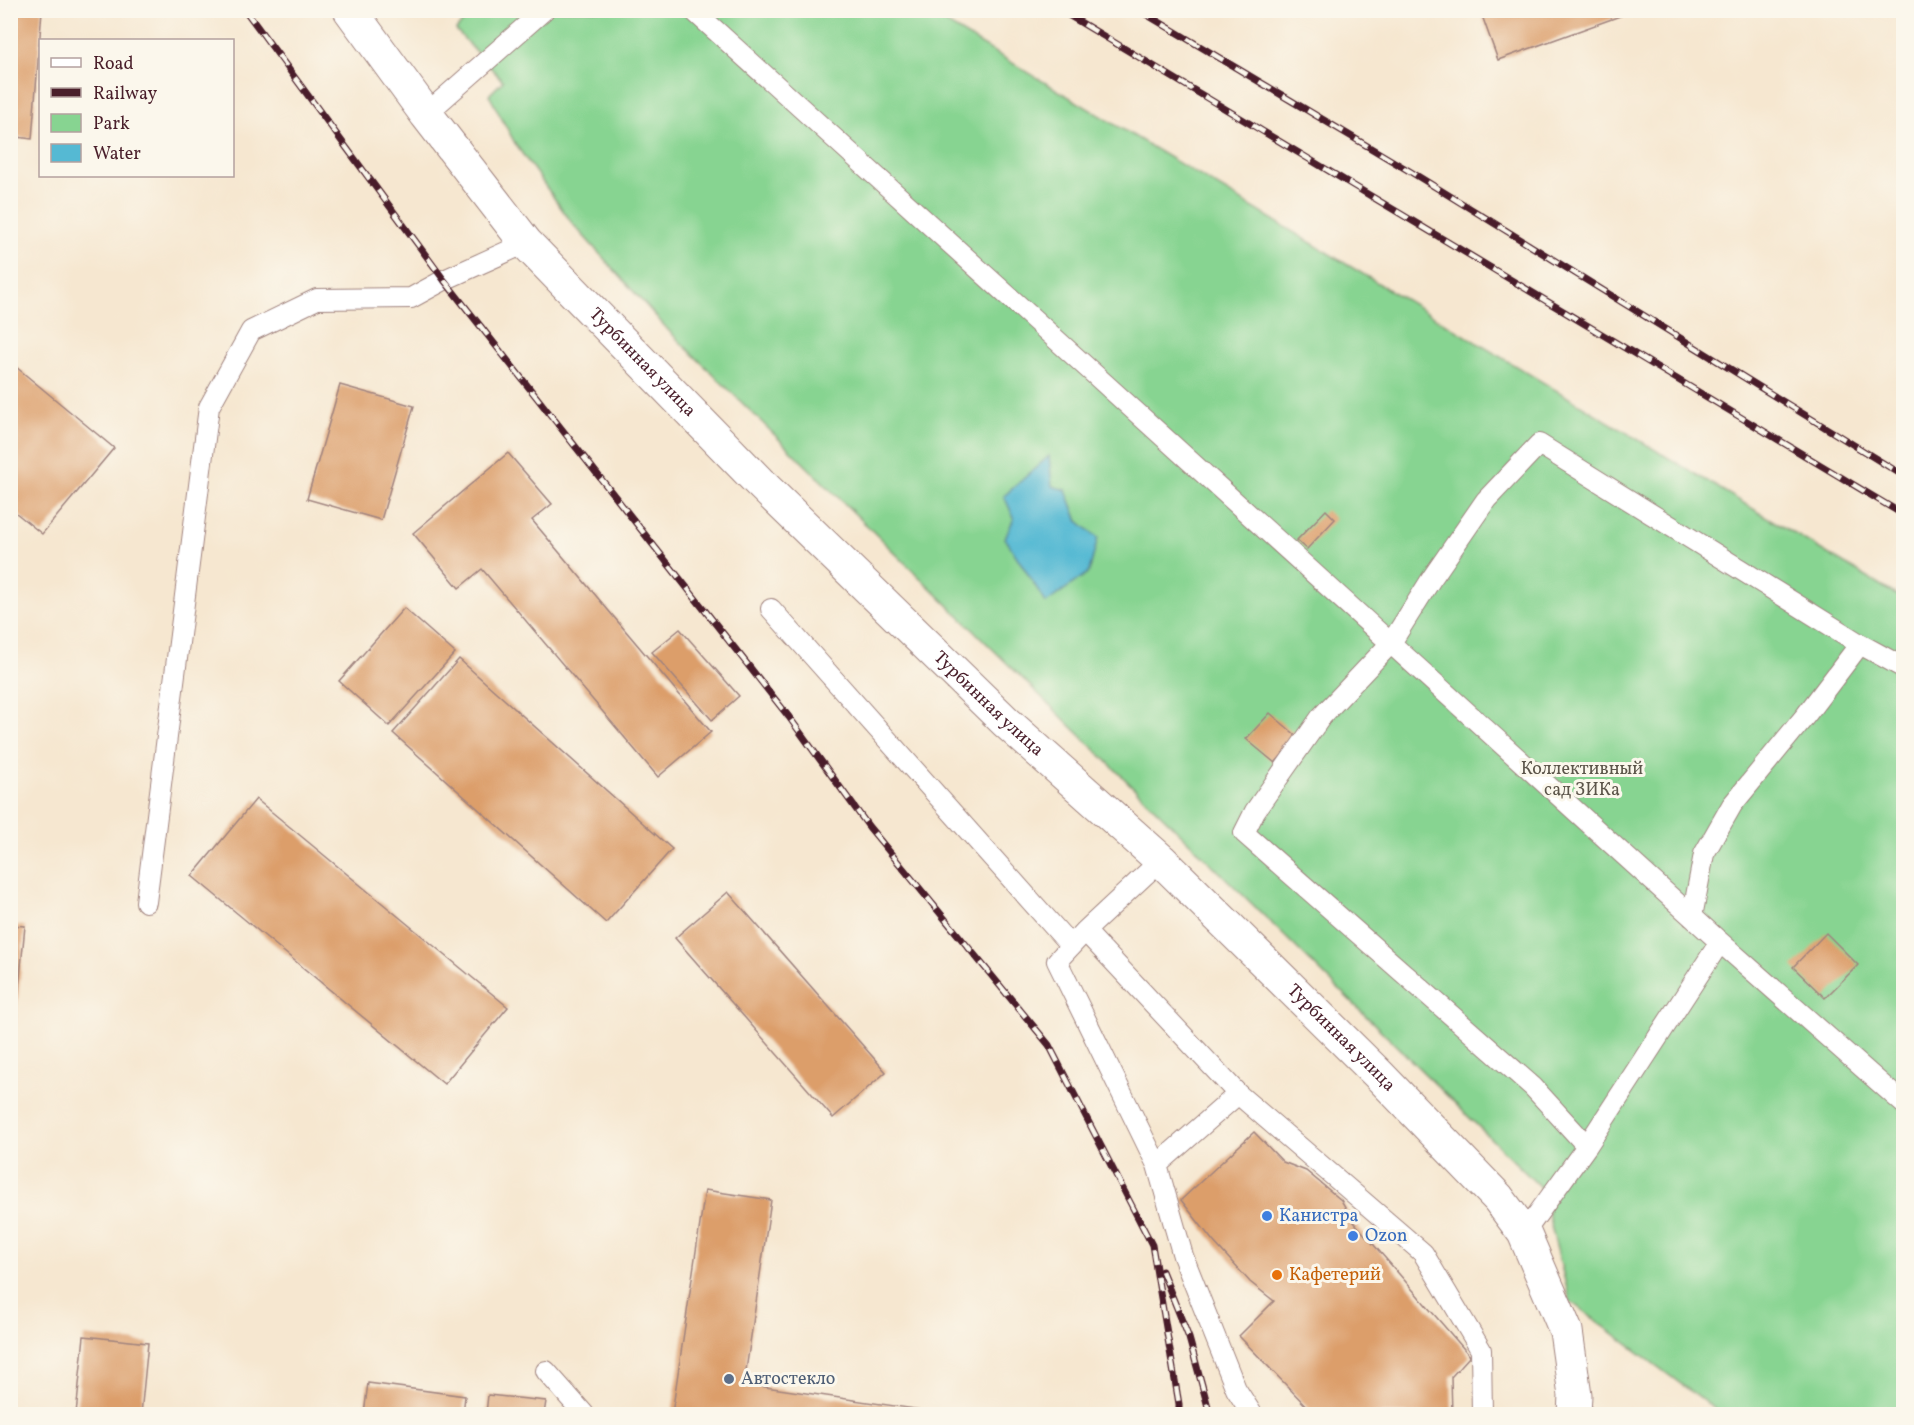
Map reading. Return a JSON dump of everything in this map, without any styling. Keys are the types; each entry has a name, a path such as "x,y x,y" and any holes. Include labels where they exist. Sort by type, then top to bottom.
{"main road":[{"name":"Турбинная улица","path":"350,10 426,114 526,243 759,482 1006,722 1161,860 1378,1074 1498,1198 1524,1233 1566,1331 1575,1395 1574,1414"}],"lane":[{"path":"426,114 544,10"},
{"path":"693,10 1692,917 1904,1104"},
{"path":"146,902 209,407 251,330 317,299 411,298 444,280 526,243"},
{"path":"1587,1146 1533,1087 1244,832 1255,811 1321,717 1391,643 1432,578 1486,500 1539,444 1860,644 1904,668"},
{"path":"771,609 1071,946"},
{"path":"1692,917 1704,854 1732,805 1806,715 1860,644"},
{"path":"1161,860 1085,931 1057,961 1157,1164 1183,1256 1236,1389 1252,1414"},
{"path":"1085,931 1238,1094 1423,1253 1481,1350 1482,1414"},
{"path":"1524,1233 1587,1146 1720,942"},
{"path":"1157,1164 1238,1094"},
{"path":"546,1371 584,1414"}],"green space":[{"name":"Коллективный сад ЗИКа","path":"473,10 926,11 1903,599 1903,1414 1721,1414 1570,1301 1539,1186 669,331 572,223 516,145 489,95 503,81 456,30"}],"water":[{"path":"1049,456 1052,486 1066,490 1078,521 1098,538 1089,572 1046,603 1005,538 1014,518 1004,496"}],"building":[{"path":"10,10 42,10 32,139 10,136"},
{"path":"1480,10 1634,10 1634,11 1498,60"},
{"path":"10,362 114,448 42,534 10,508"},
{"path":"340,385 414,406 381,520 307,499"},
{"path":"508,453 552,504 532,520 711,732 658,777 482,569 459,588 413,533"},
{"path":"1326,510 1335,519 1307,549 1297,540"},
{"path":"404,608 455,653 389,726 339,681"},
{"path":"680,629 739,696 712,720 652,652"},
{"path":"459,659 672,849 606,923 393,733"},
{"path":"1270,713 1298,737 1275,763 1246,739"},
{"path":"256,799 508,1007 444,1084 192,876"},
{"path":"728,892 886,1072 833,1118 675,938"},
{"path":"10,925 25,926 12,1058 10,1058"},
{"path":"1826,933 1858,965 1825,998 1793,967"},
{"path":"1254,1132 1283,1162 1306,1171 1341,1200 1354,1222 1470,1356 1451,1377 1452,1414 1314,1414 1239,1336 1274,1301 1250,1282 1213,1241 1181,1200"},
{"path":"705,1190 771,1200 744,1384 929,1411 928,1414 672,1414"},
{"path":"84,1336 148,1343 141,1414 76,1414"},
{"path":"368,1383 465,1396 463,1414 364,1414"},
{"path":"488,1395 546,1401 544,1414 486,1414"}],"railway":[{"path":"245,10 444,280 789,717 869,827 1049,1045 1152,1245 1179,1414"},
{"path":"1060,10 1904,515"},
{"path":"1139,10 1411,172 1904,476"},
{"path":"1162,1271 1189,1338 1210,1414"}],"place":[{"name":"Канистра","path":"1267,1216"},
{"name":"Ozon","path":"1353,1236"},
{"name":"Кафетерий","path":"1277,1275"},
{"name":"Автостекло","path":"729,1379"}]}
